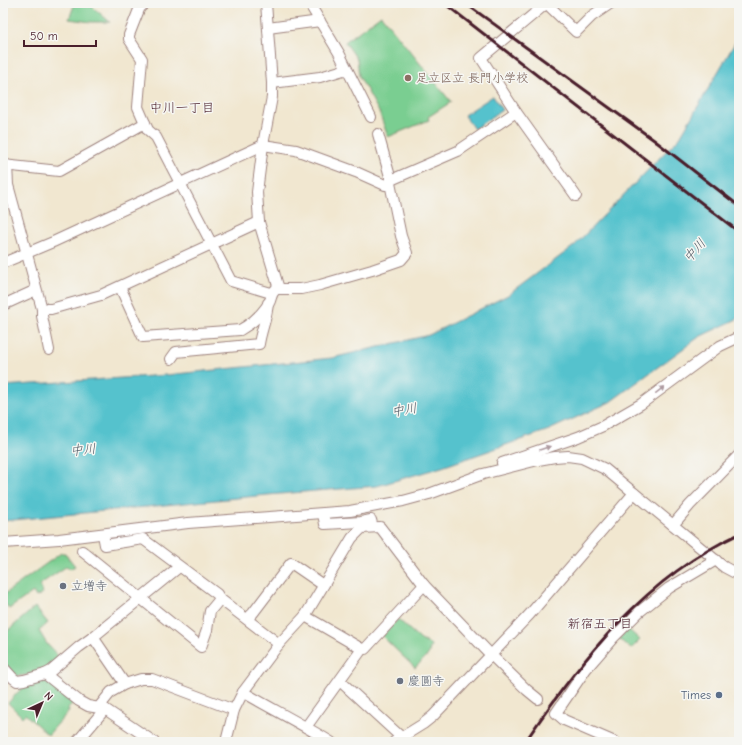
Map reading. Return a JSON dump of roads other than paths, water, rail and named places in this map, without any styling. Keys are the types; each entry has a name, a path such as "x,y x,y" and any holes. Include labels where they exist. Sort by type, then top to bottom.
{"street":[{"path":"120,287 143,337 240,330 248,326 268,304 275,291 259,222 258,192 263,145 272,97 266,3"},
{"path":"309,3 339,53 371,117"},
{"path":"576,196 516,112 481,58 546,3 576,32 592,16 611,3"},
{"path":"142,6 140,7 129,35 129,39 142,58 138,107 148,130 156,137 231,281 275,291 301,289 372,270 401,260 408,253 401,236 378,134"},
{"path":"268,28 320,21"},
{"path":"272,83 320,77 347,69"},
{"path":"3,263 53,242 263,145 296,150 384,185 458,151 516,112"},
{"path":"49,350 42,309 5,186 5,165 59,171 145,123"},
{"path":"42,309 52,309 101,296 259,222"},
{"path":"3,305 36,290"},
{"path":"171,359 176,352 259,344 261,329 268,315 268,304"},
{"path":"483,474 497,465 578,437 603,426 646,400 720,346 739,337"},
{"path":"673,525 690,505 739,455"},
{"path":"3,543 58,539 188,523 350,512 404,501 429,494 483,474 546,458 562,456 575,457 590,461 605,469 724,567 739,574"},
{"path":"340,680 397,740 423,724 433,716 491,655 567,571 634,493"},
{"path":"323,514 324,524 371,520 373,527"},
{"path":"226,742 234,710 243,692 279,644 305,616 352,538 362,528 380,527 424,585 491,655 538,700"},
{"path":"103,534 105,545 143,540 217,594 220,599 279,644"},
{"path":"82,552 201,647 207,630 210,611 220,599"},
{"path":"615,742 564,720 556,713 586,669 613,638 639,612 669,588 716,560"},
{"path":"247,619 291,563 323,585"},
{"path":"3,667 17,681 51,671 179,567"},
{"path":"306,727 362,649 367,647 424,585"},
{"path":"305,616 362,649"},
{"path":"93,637 125,684"},
{"path":"45,674 79,701 88,706 102,708 154,742"},
{"path":"77,742 102,708 111,692 125,684 141,679 152,679 234,710"},
{"path":"243,692 279,714 306,727 331,742"}],"water":[{"name":"中川","path":"739,36 739,318 699,337 610,402 549,430 442,467 377,486 267,495 3,521 3,386 166,375 332,358 429,335 508,295 574,246 680,137"},
{"path":"493,96 502,110 474,129 464,115"}],"railway":[{"path":"444,3 739,232"},
{"path":"465,3 654,140 739,206"},
{"path":"525,742 569,681 618,623 645,597 674,573 705,552 739,534"}],"place":[{"name":"足立区立 長門小学校","path":"408,78"},
{"name":"立増寺","path":"63,586"},
{"name":"慶圓寺","path":"400,681"},
{"name":"Times","path":"719,695"}],"district":[{"name":"中川一丁目","path":"182,107"},
{"name":"新宿五丁目","path":"600,623"}]}
